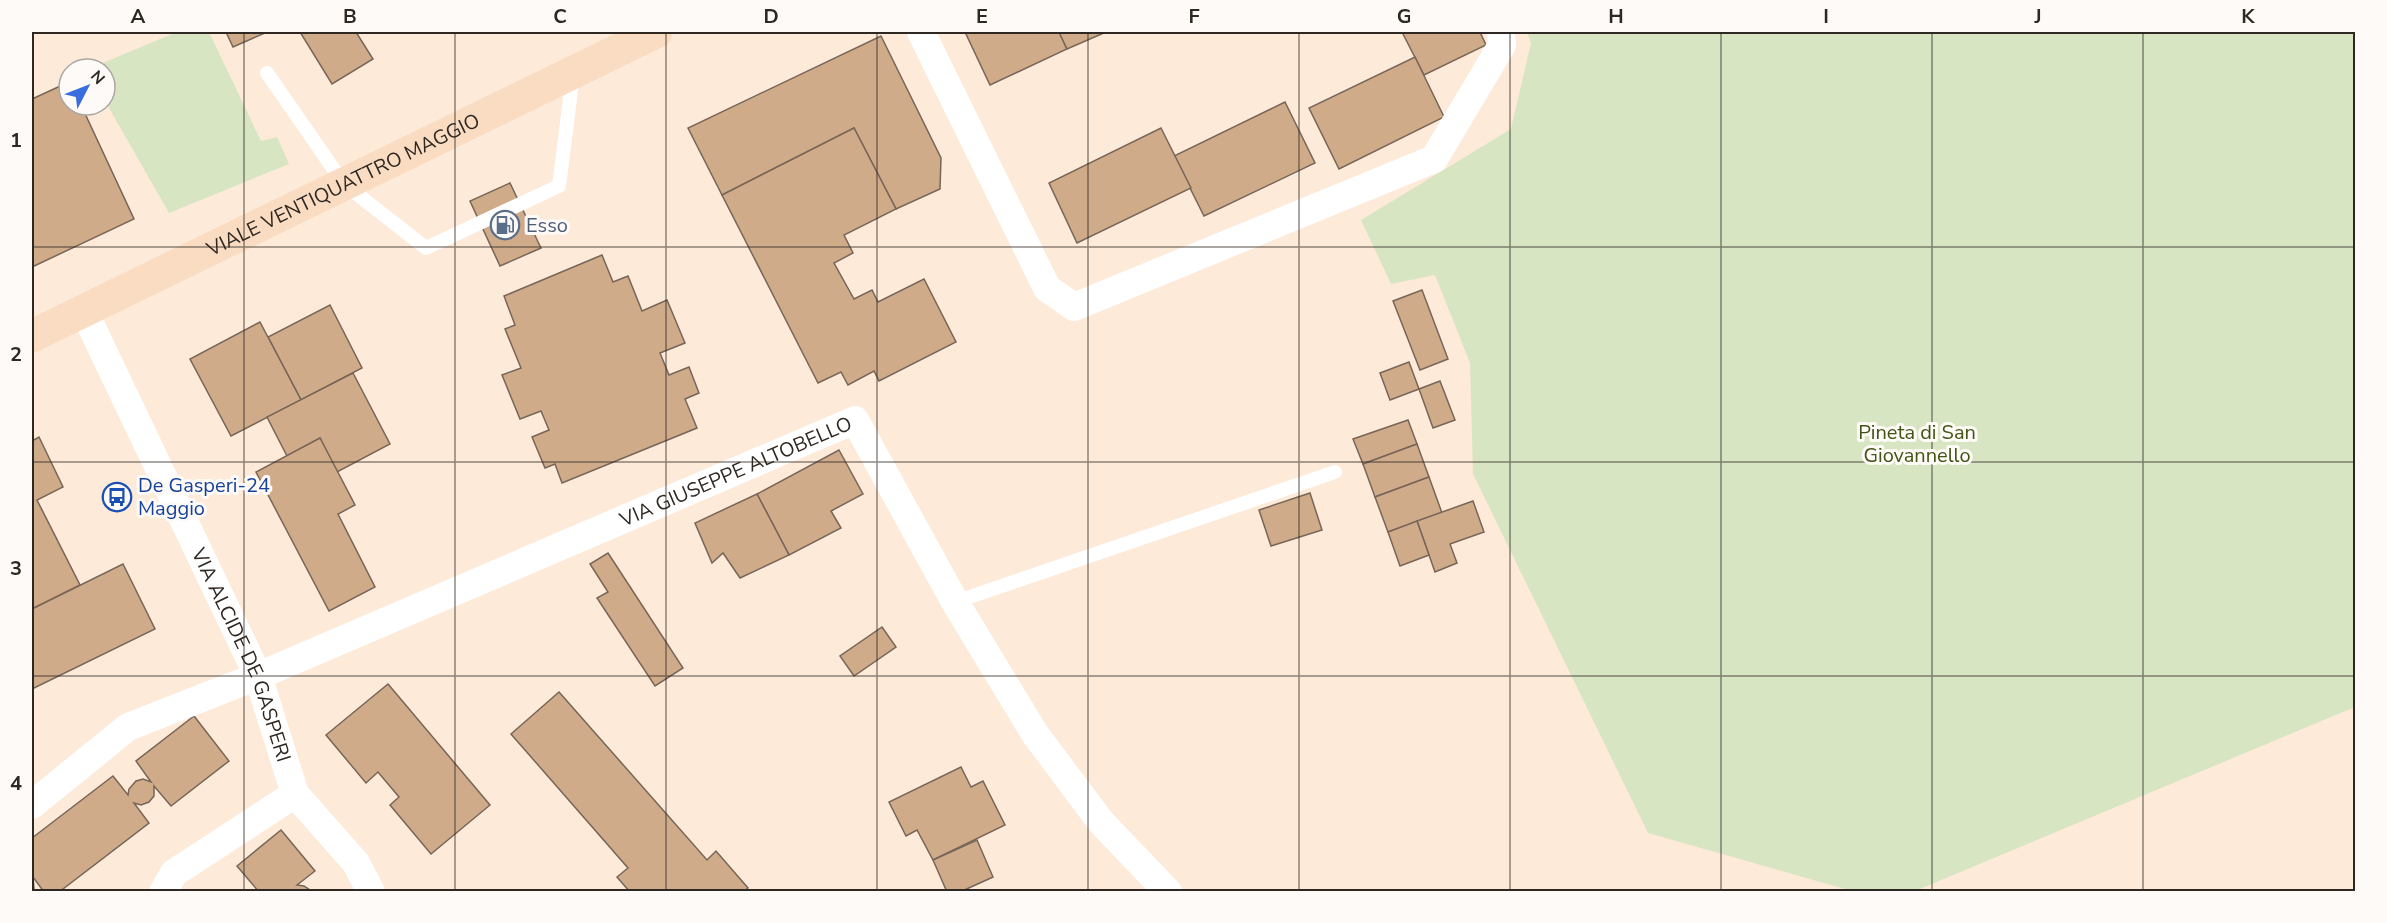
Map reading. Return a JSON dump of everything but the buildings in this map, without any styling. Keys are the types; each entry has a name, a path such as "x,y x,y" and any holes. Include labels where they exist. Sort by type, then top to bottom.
{"main road":[{"name":"VIALE VENTIQUATTRO MAGGIO","path":"32,336 83,309 656,32"}],"street":[{"path":"921,32 1047,288 1074,307 1434,159 1502,45 1501,32"},
{"name":"VIA ALCIDE DE GASPERI","path":"83,309 258,676 295,794 356,863 371,891"},
{"name":"VIA GIUSEPPE ALTOBELLO","path":"258,676 855,420 955,602 1035,734 1101,822 1168,891"},
{"path":"32,805 128,727 258,676"},
{"path":"163,891 174,873 295,794"}],"lane":[{"path":"267,73 344,184 426,248 559,186 573,72"},
{"path":"955,602 1335,472"}],"green space":[{"path":"177,32 209,32 261,141 277,137 289,164 169,213 114,117 117,117 117,57"},
{"name":"Pineta di San Giovannello","path":"1527,32 2355,32 2355,707 1915,891 1852,891 1648,833 1473,474 1470,363 1435,275 1391,284 1361,220 1511,129 1531,43"}],"place":[{"name":"Esso","path":"505,225"},
{"name":"De Gasperi-24 Maggio","path":"117,497"}]}
